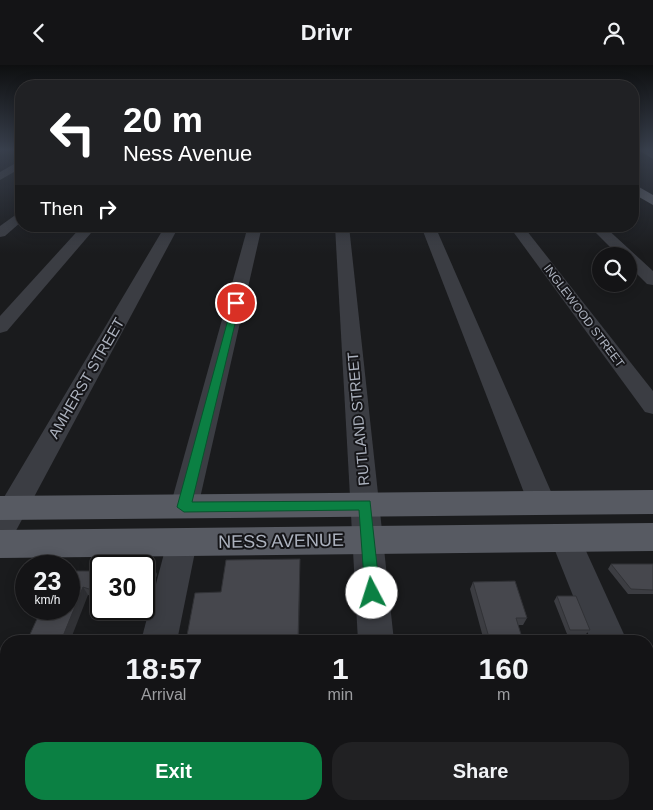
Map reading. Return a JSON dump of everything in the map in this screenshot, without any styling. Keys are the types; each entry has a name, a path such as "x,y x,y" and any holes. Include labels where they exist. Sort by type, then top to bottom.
{"main road":[{"path":"639,192 653,201"},
{"path":"4,516 184,507 653,502"},
{"name":"NESS AVENUE","path":"0,544 653,537"}],"street":[{"path":"0,233 15,220"},
{"path":"0,327 85,232"},
{"name":"AMHERST STREET","path":"4,516 169,232"},
{"path":"184,507 253,232"},
{"name":"RUTLAND STREET","path":"342,232 376,635"},
{"path":"430,232 542,503"},
{"name":"INGLEWOOD STREET","path":"521,232 653,407"},
{"path":"602,232 618,247"},
{"path":"637,265 653,280"},
{"path":"565,538 606,635"},
{"path":"159,635 182,542"}],"building":[{"path":"300,559 298,635 187,635 195,593 221,592 226,560"},
{"path":"611,564 653,564 653,590 631,589"},
{"path":"80,571 90,571 90,589 83,587 80,594"},
{"path":"515,581 527,618 516,618 521,635 488,635 473,582"},
{"path":"557,596 576,596 590,630 570,630"},
{"path":"36,620 70,620 63,635 30,635"}],"route":[{"path":"236,303 184,507 365,505 372,593"}]}
